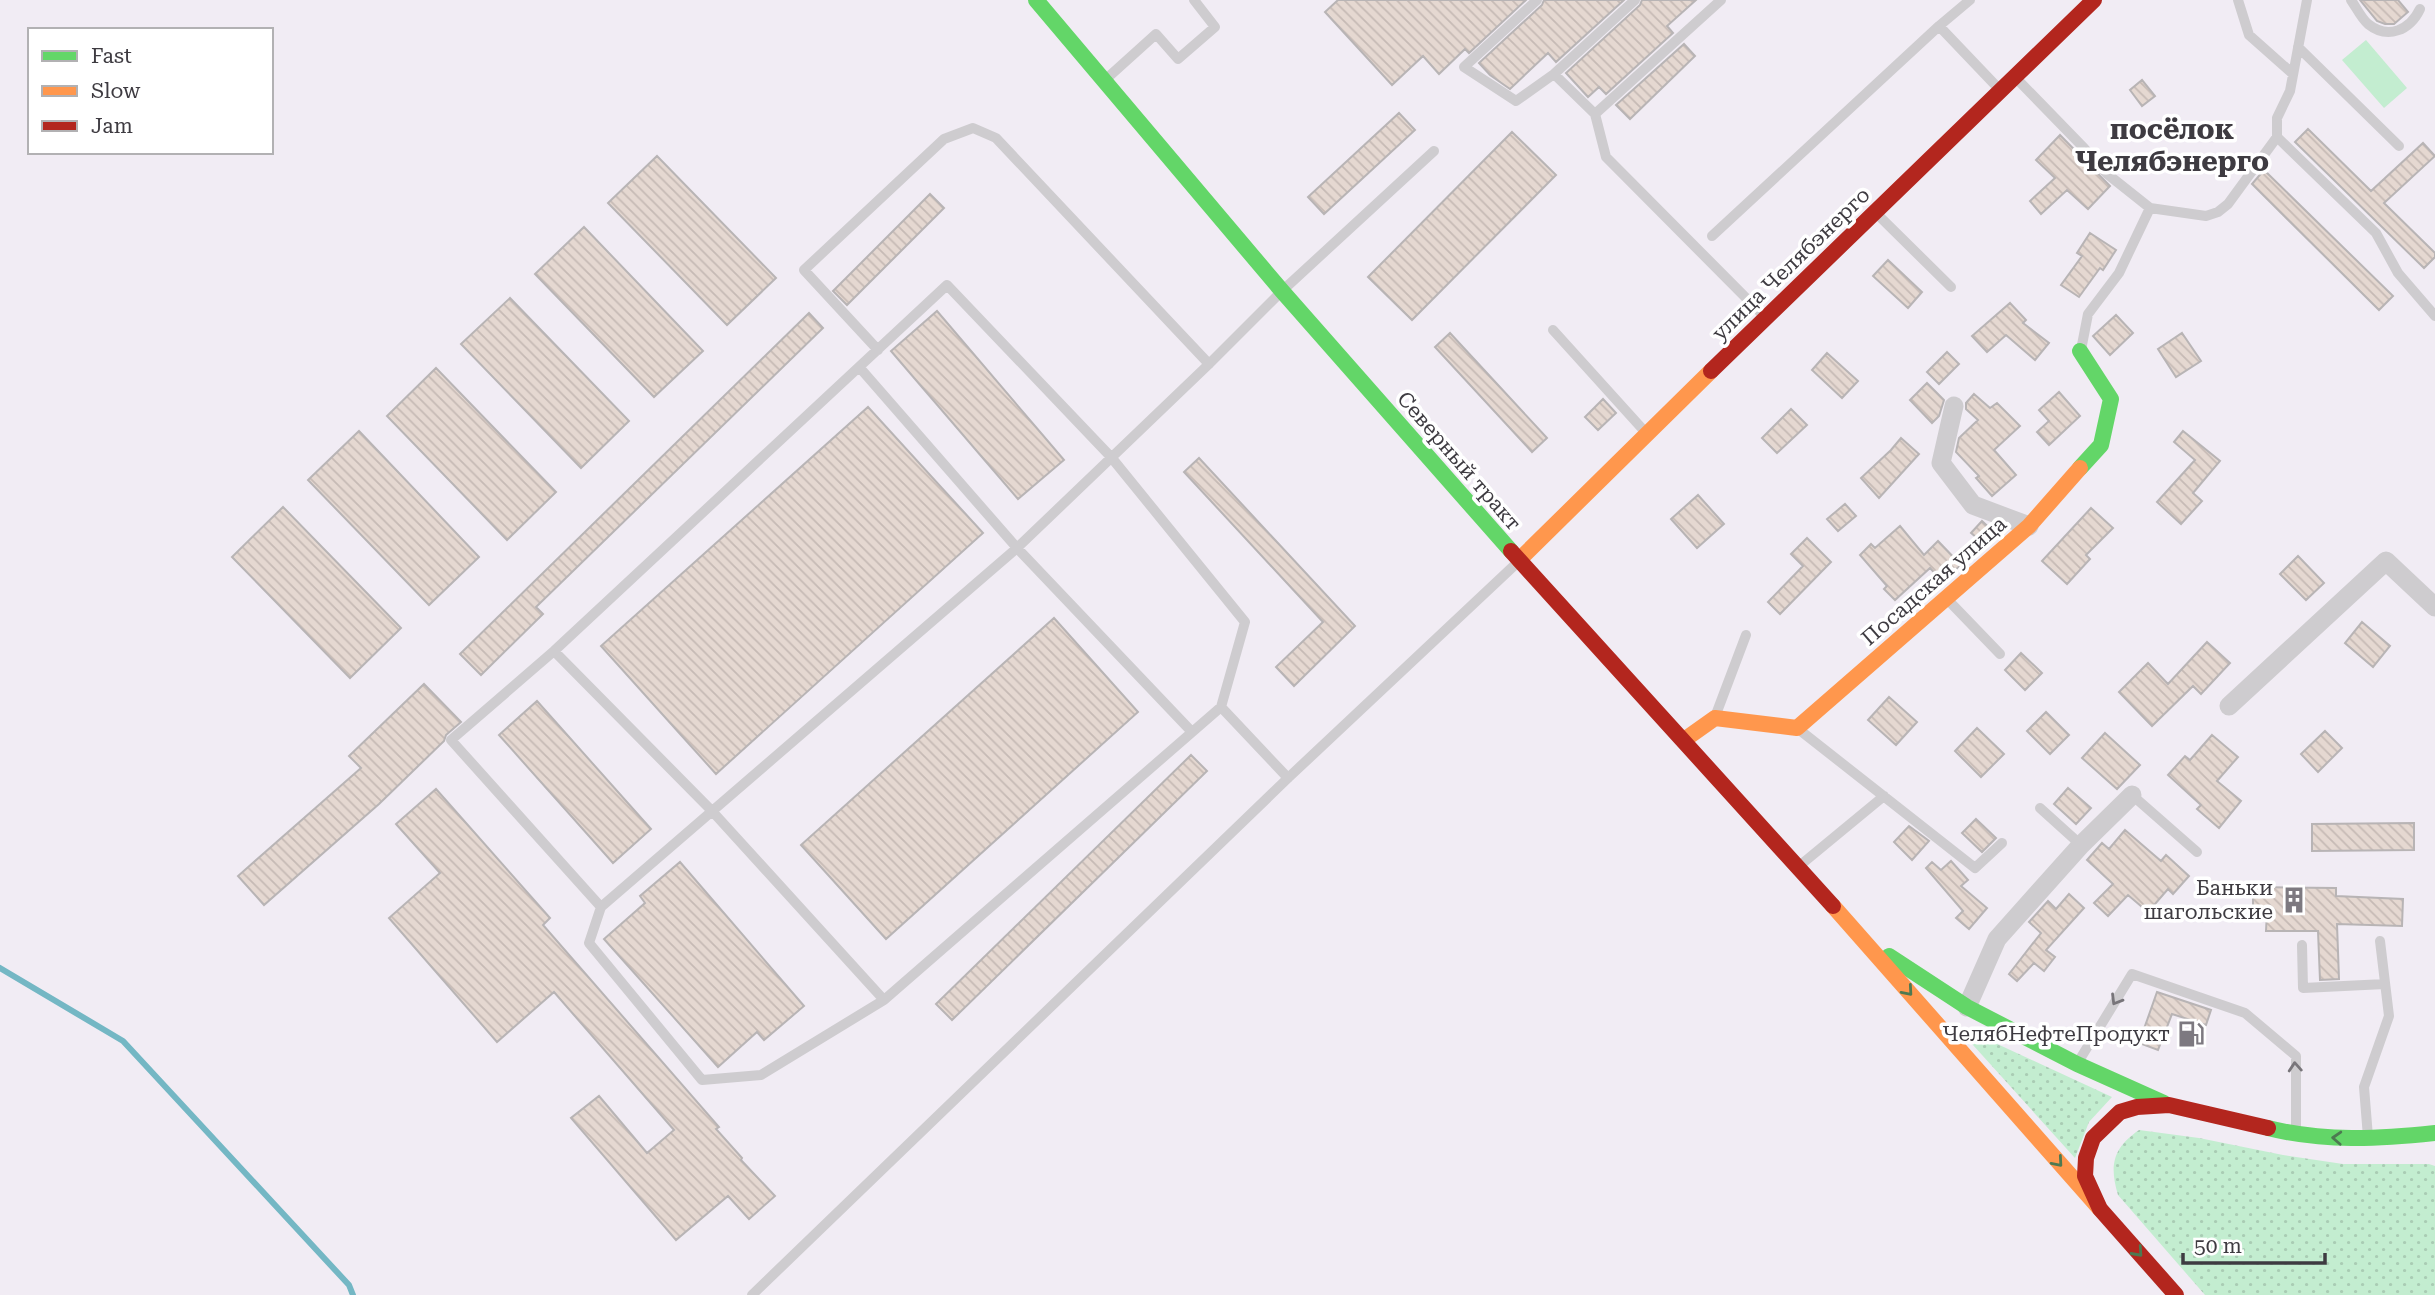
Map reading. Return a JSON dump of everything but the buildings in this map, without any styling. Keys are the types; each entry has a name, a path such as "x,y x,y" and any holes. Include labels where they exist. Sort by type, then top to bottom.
{"main road":[{"name":"Северный тракт","path":"1036,0 1282,290 1519,560 1863,939 2176,1295"},
{"name":"улица Челябэнерго","path":"1519,560 2094,0"},
{"name":"Посадская улица","path":"1797,728 2029,526 2101,446 2111,399 2080,351"},
{"path":"1684,740 1715,718 1797,728"},
{"name":"Северный тракт","path":"1863,939 1967,1007 2077,1064 2169,1105"},
{"path":"2100,1209 2085,1176 2086,1158 2100,1129 2120,1112 2137,1107 2169,1105 2296,1135 2368,1138 2433,1132"}],"street":[{"path":"1954,405 1941,463 1973,505 2029,526"},
{"path":"2229,706 2386,561 2435,607"},
{"path":"1967,1007 1997,939 2081,845 2132,795"}],"lane":[{"path":"1105,80 1156,34 1178,59 1215,27 1194,0"},
{"path":"1537,0 1464,67 1516,101 1555,75 1635,0"},
{"path":"1595,114 1721,0"},
{"path":"1713,236 1970,0"},
{"path":"2238,0 2249,35 2293,75"},
{"path":"2015,77 2106,173 2150,208 2206,216 2218,212 2228,204 2277,137 2277,118 2290,91 2307,0"},
{"path":"2351,0 2368,23 2387,33 2414,23 2420,9"},
{"path":"1939,26 2000,90"},
{"path":"2298,47 2399,146"},
{"path":"1555,75 1595,114 1606,157 1765,318"},
{"path":"878,350 804,270 944,139 973,128 996,138 1209,364"},
{"path":"2277,137 2376,233 2398,273 2435,316"},
{"path":"601,907 451,740 554,651 947,285 1111,457 1245,622 1221,707 884,1000 761,1075 702,1080 589,943 601,907 1017,548 1111,457 1209,364 1282,290 1434,151"},
{"path":"2080,351 2088,314 2119,273 2150,208"},
{"path":"1875,211 1951,287"},
{"path":"1553,330 1647,434"},
{"path":"860,368 1017,548 1192,732"},
{"path":"752,1295 1288,778 1519,560"},
{"path":"1947,599 2000,654"},
{"path":"1715,718 1746,635"},
{"path":"554,651 712,811 884,1000"},
{"path":"1221,707 1288,778"},
{"path":"1797,728 1975,868 2002,843"},
{"path":"2132,795 2197,852"},
{"path":"1798,867 1884,796"},
{"path":"2040,808 2081,845"},
{"path":"2368,1138 2364,1087 2389,1016 2380,941"},
{"path":"2302,945 2303,988 2385,984"},
{"path":"2077,1064 2132,974 2245,1013 2296,1056 2296,1135"}],"green space":[{"path":"2366,40 2407,88 2384,108 2342,60"},
{"path":"1954,1024 2112,1097 2089,1122 2075,1158"},
{"path":"2139,1130 2343,1164 2435,1166 2435,1295 2205,1295 2118,1195 2114,1175 2115,1158 2123,1144"}],"waterway":[{"path":"0,968 123,1041 349,1285 353,1295"}],"traffic: fast":[{"path":"1036,0 1282,291 1511,551"},
{"path":"2080,351 2111,399 2101,445 2080,468"},
{"path":"1889,956 1967,1007 2077,1064 2164,1103"},
{"path":"2268,1128 2310,1136 2351,1138 2435,1133"}],"traffic: slow":[{"path":"1519,560 1711,371"},
{"path":"1684,740 1715,718 1797,728 2029,526 2080,468"},
{"path":"1833,906 2100,1209"}],"traffic: jam":[{"path":"1711,371 2094,0"},
{"path":"1511,551 1833,906"},
{"path":"2176,1295 2100,1209 2085,1176 2086,1158 2093,1138 2120,1112 2137,1107 2169,1105 2268,1128"}],"place":[{"name":"Баньки шагольские","path":"2294,900"},
{"name":"ЧелябНефтеПродукт","path":"2191,1034"}],"district":[{"name":"посёлок Челябэнерго","path":"2172,145"}]}
